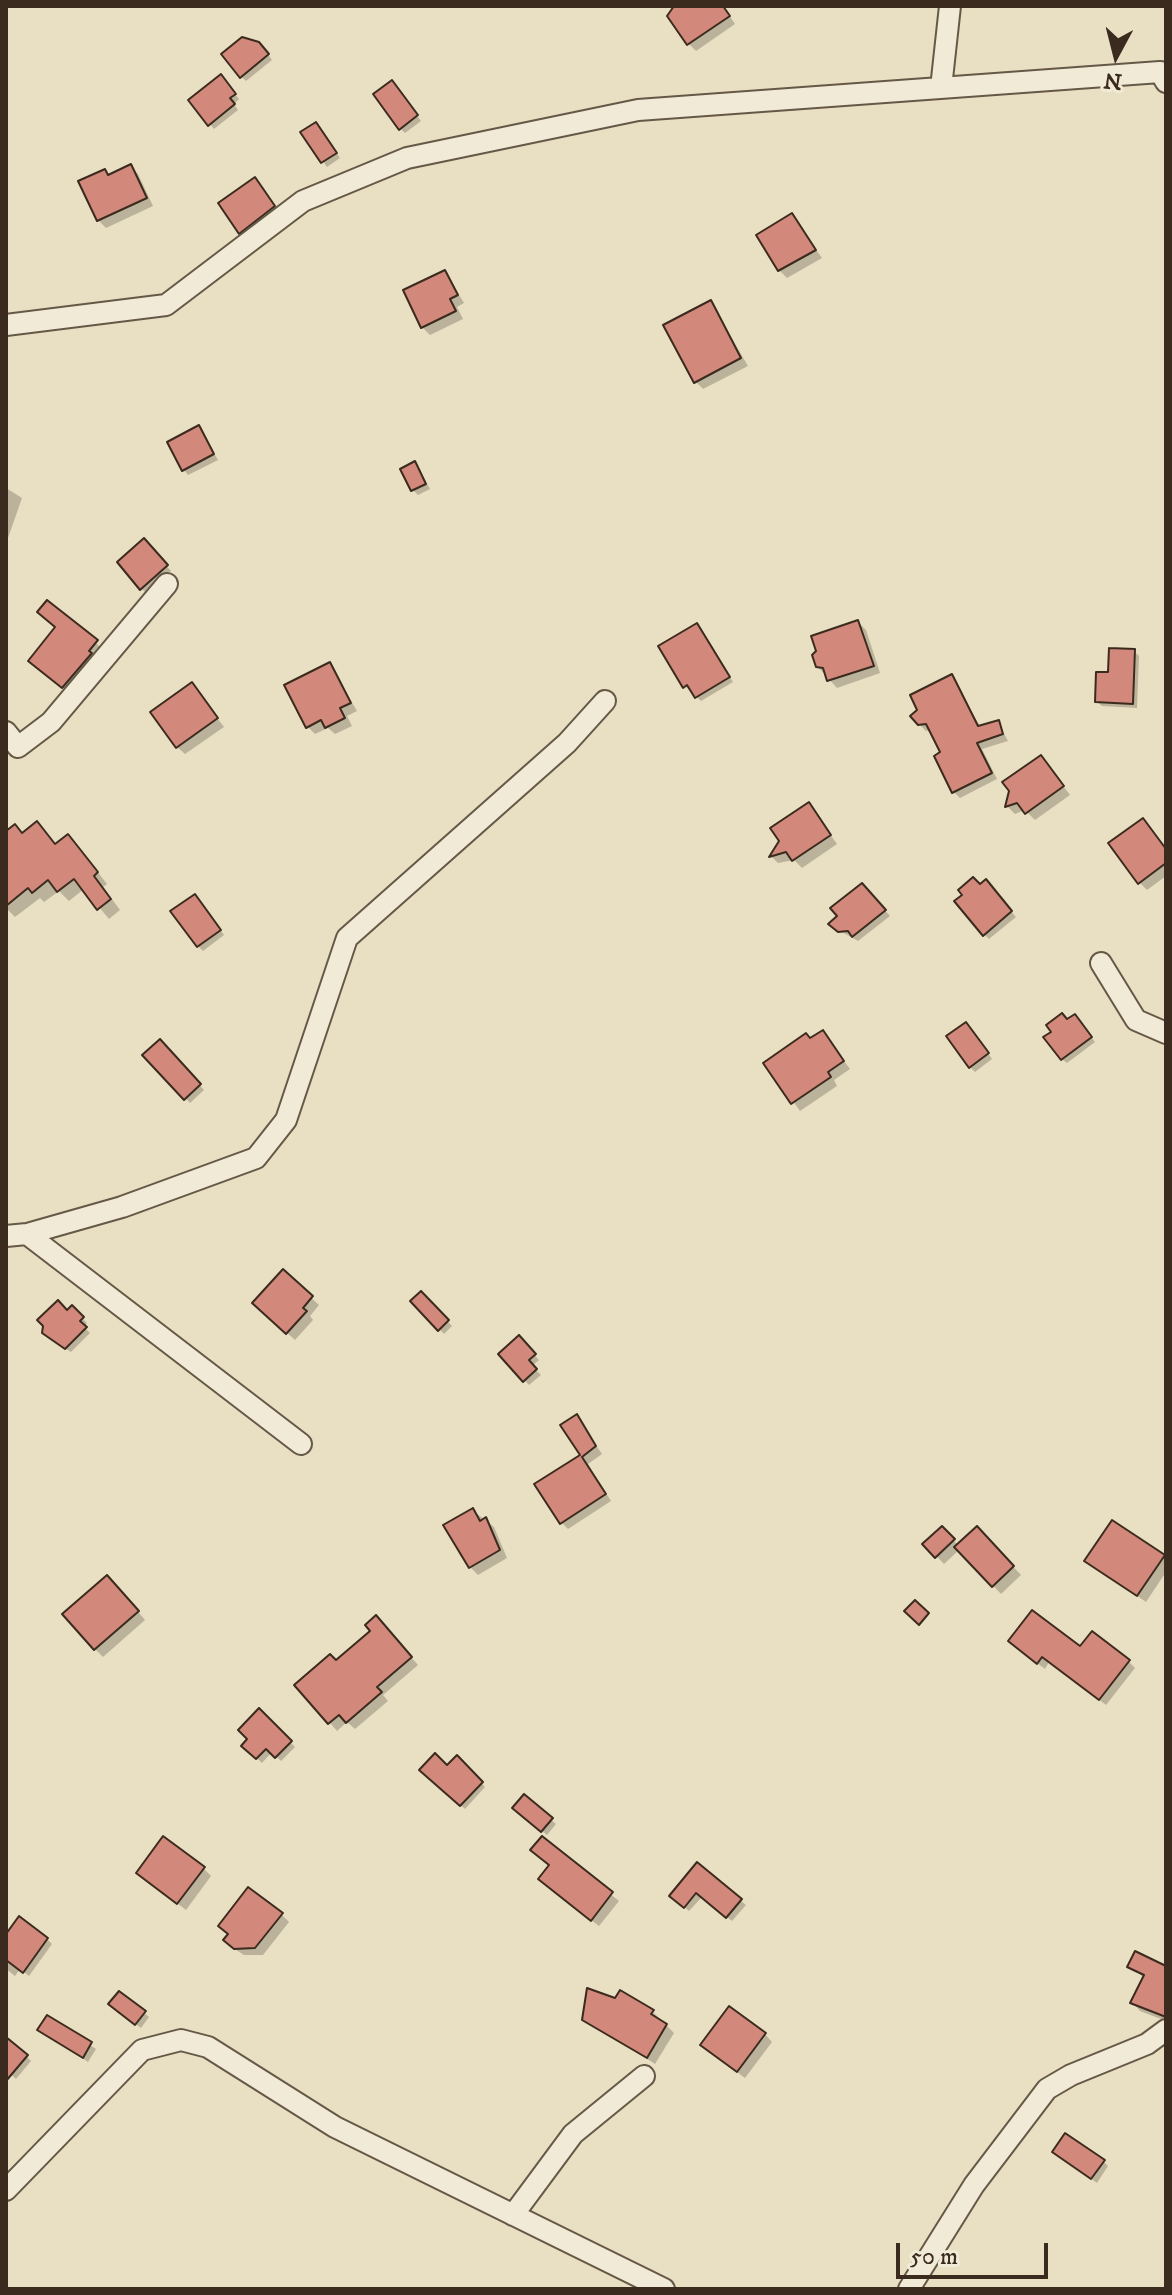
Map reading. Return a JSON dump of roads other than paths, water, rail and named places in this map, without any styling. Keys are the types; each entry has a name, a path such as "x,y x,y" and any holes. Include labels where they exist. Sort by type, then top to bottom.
{"street":[{"path":"941,88 950,6"},
{"path":"6,325 166,305 303,201 407,158 638,110 1160,72 1166,82"},
{"path":"6,732 18,747 51,722 167,584"},
{"path":"16,1235 122,1207 256,1158 286,1120 347,938 567,743 605,701"},
{"path":"1101,963 1136,1020 1166,1033"},
{"path":"16,1235 301,1444"},
{"path":"909,2289 974,2185 1047,2089 1071,2075 1147,2044 1166,2030"},
{"path":"6,2190 142,2050 181,2040 208,2047 335,2127 664,2289"},
{"path":"513,2215 573,2134 644,2076"}]}
